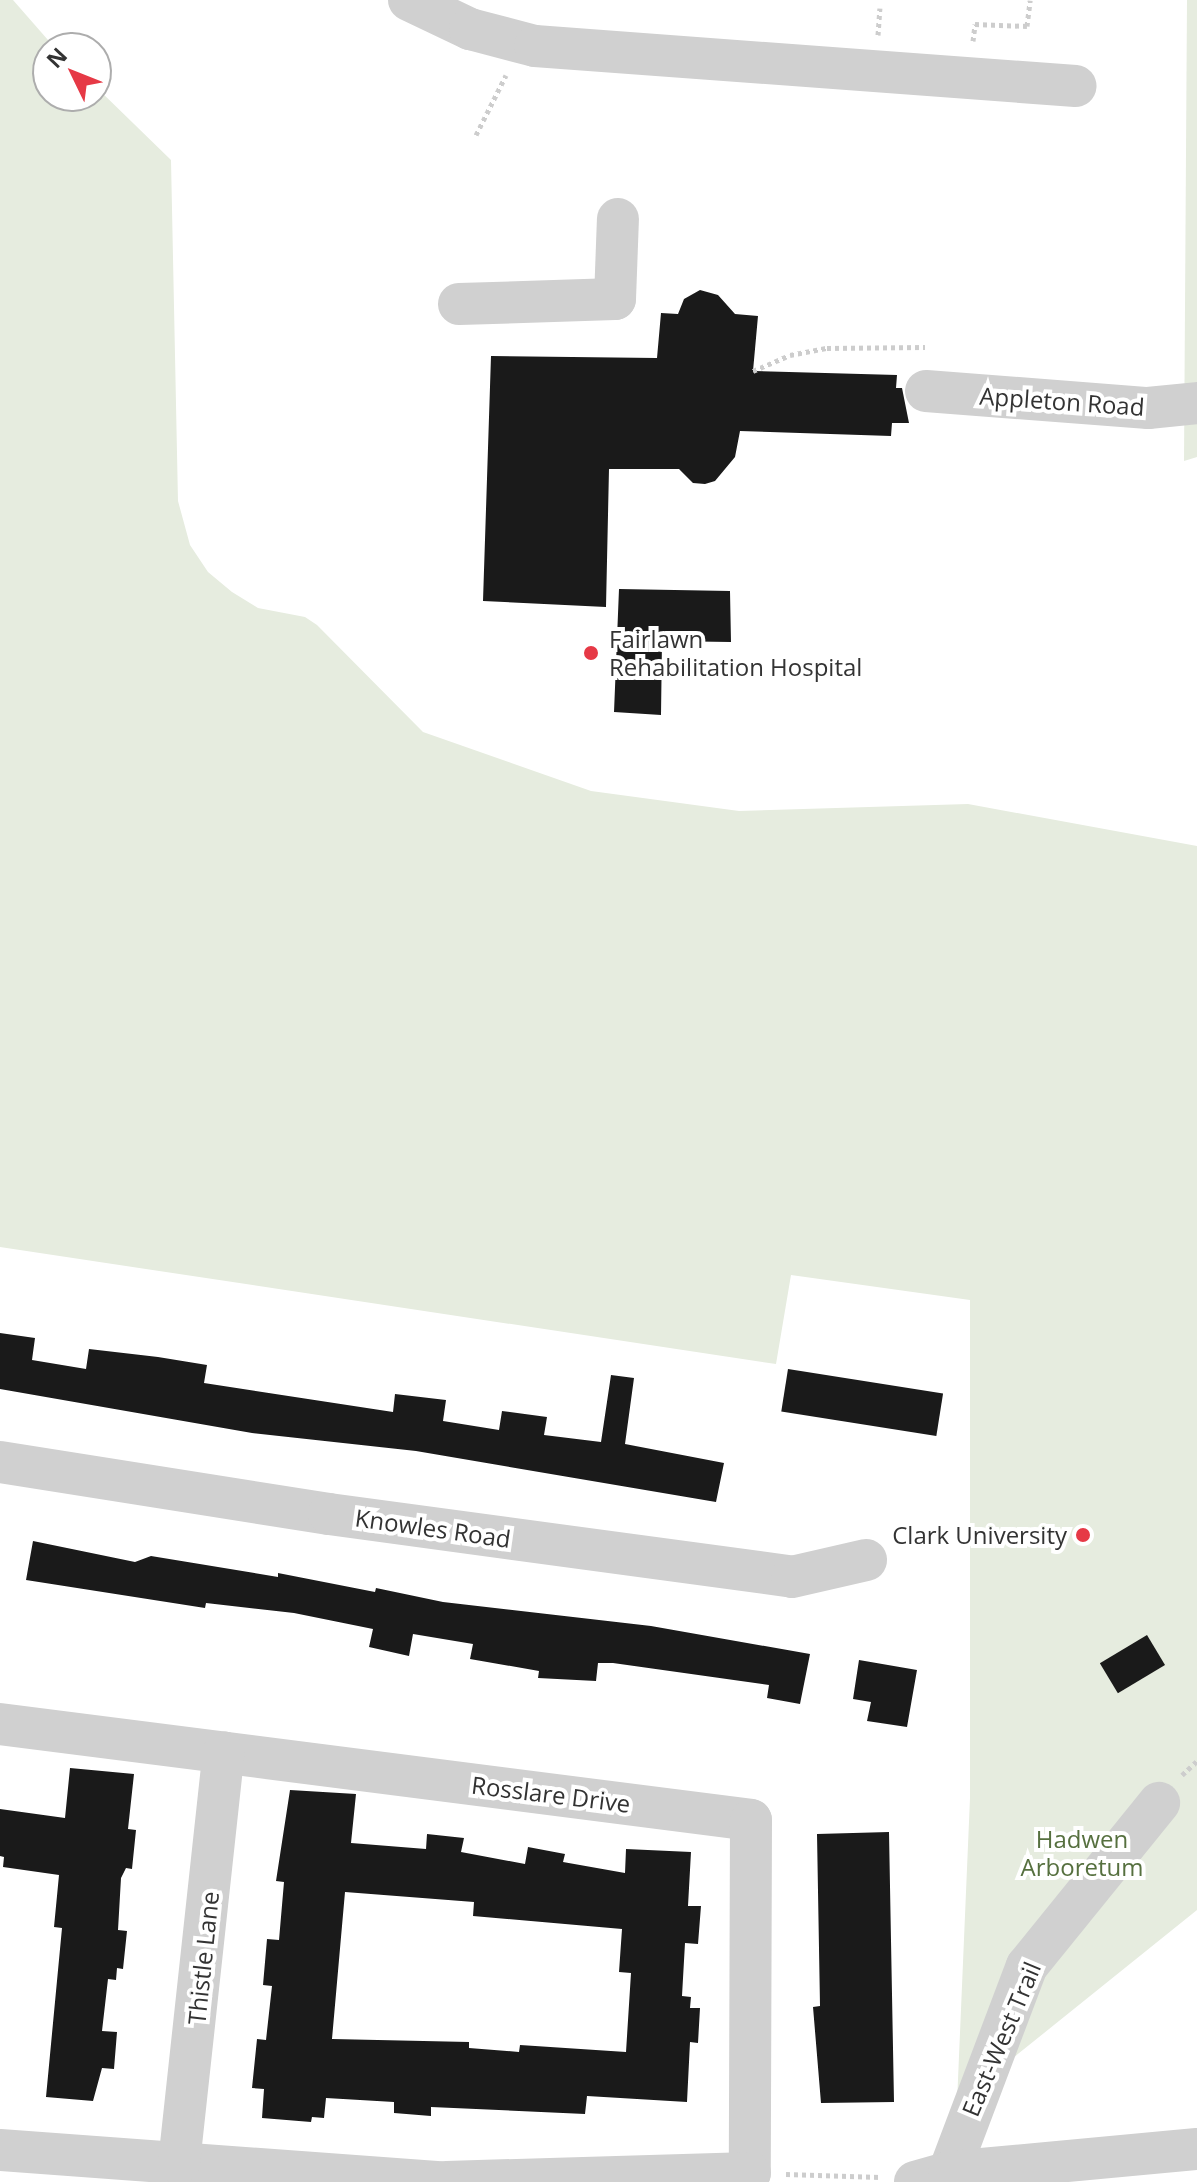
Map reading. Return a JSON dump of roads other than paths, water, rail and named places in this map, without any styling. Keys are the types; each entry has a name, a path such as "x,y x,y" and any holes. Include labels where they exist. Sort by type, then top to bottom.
{"street":[{"path":"409,0 470,29 535,46 1076,86"},
{"path":"459,304 615,299 618,219"},
{"name":"Appleton Road","path":"926,391 1148,408 1197,403"},
{"name":"Knowles Road","path":"0,1462 329,1514 792,1577 866,1560"},
{"name":"Rosslare Drive","path":"0,1724 751,1820 750,2173 446,2182"},
{"name":"Thistle Lane","path":"179,2163 224,1752"},
{"name":"East-West Trail","path":"928,2178 1027,1966 1159,1803"},
{"path":"928,2178 1197,2149"},
{"path":"0,2150 82,2168 179,2163 440,2182"}],"place":[{"name":"Fairlawn Rehabilitation Hospital","path":"591,653"},
{"name":"Clark University","path":"1083,1535"}],"park label":[{"name":"Hadwen Arboretum","path":"1082,1853"}]}
